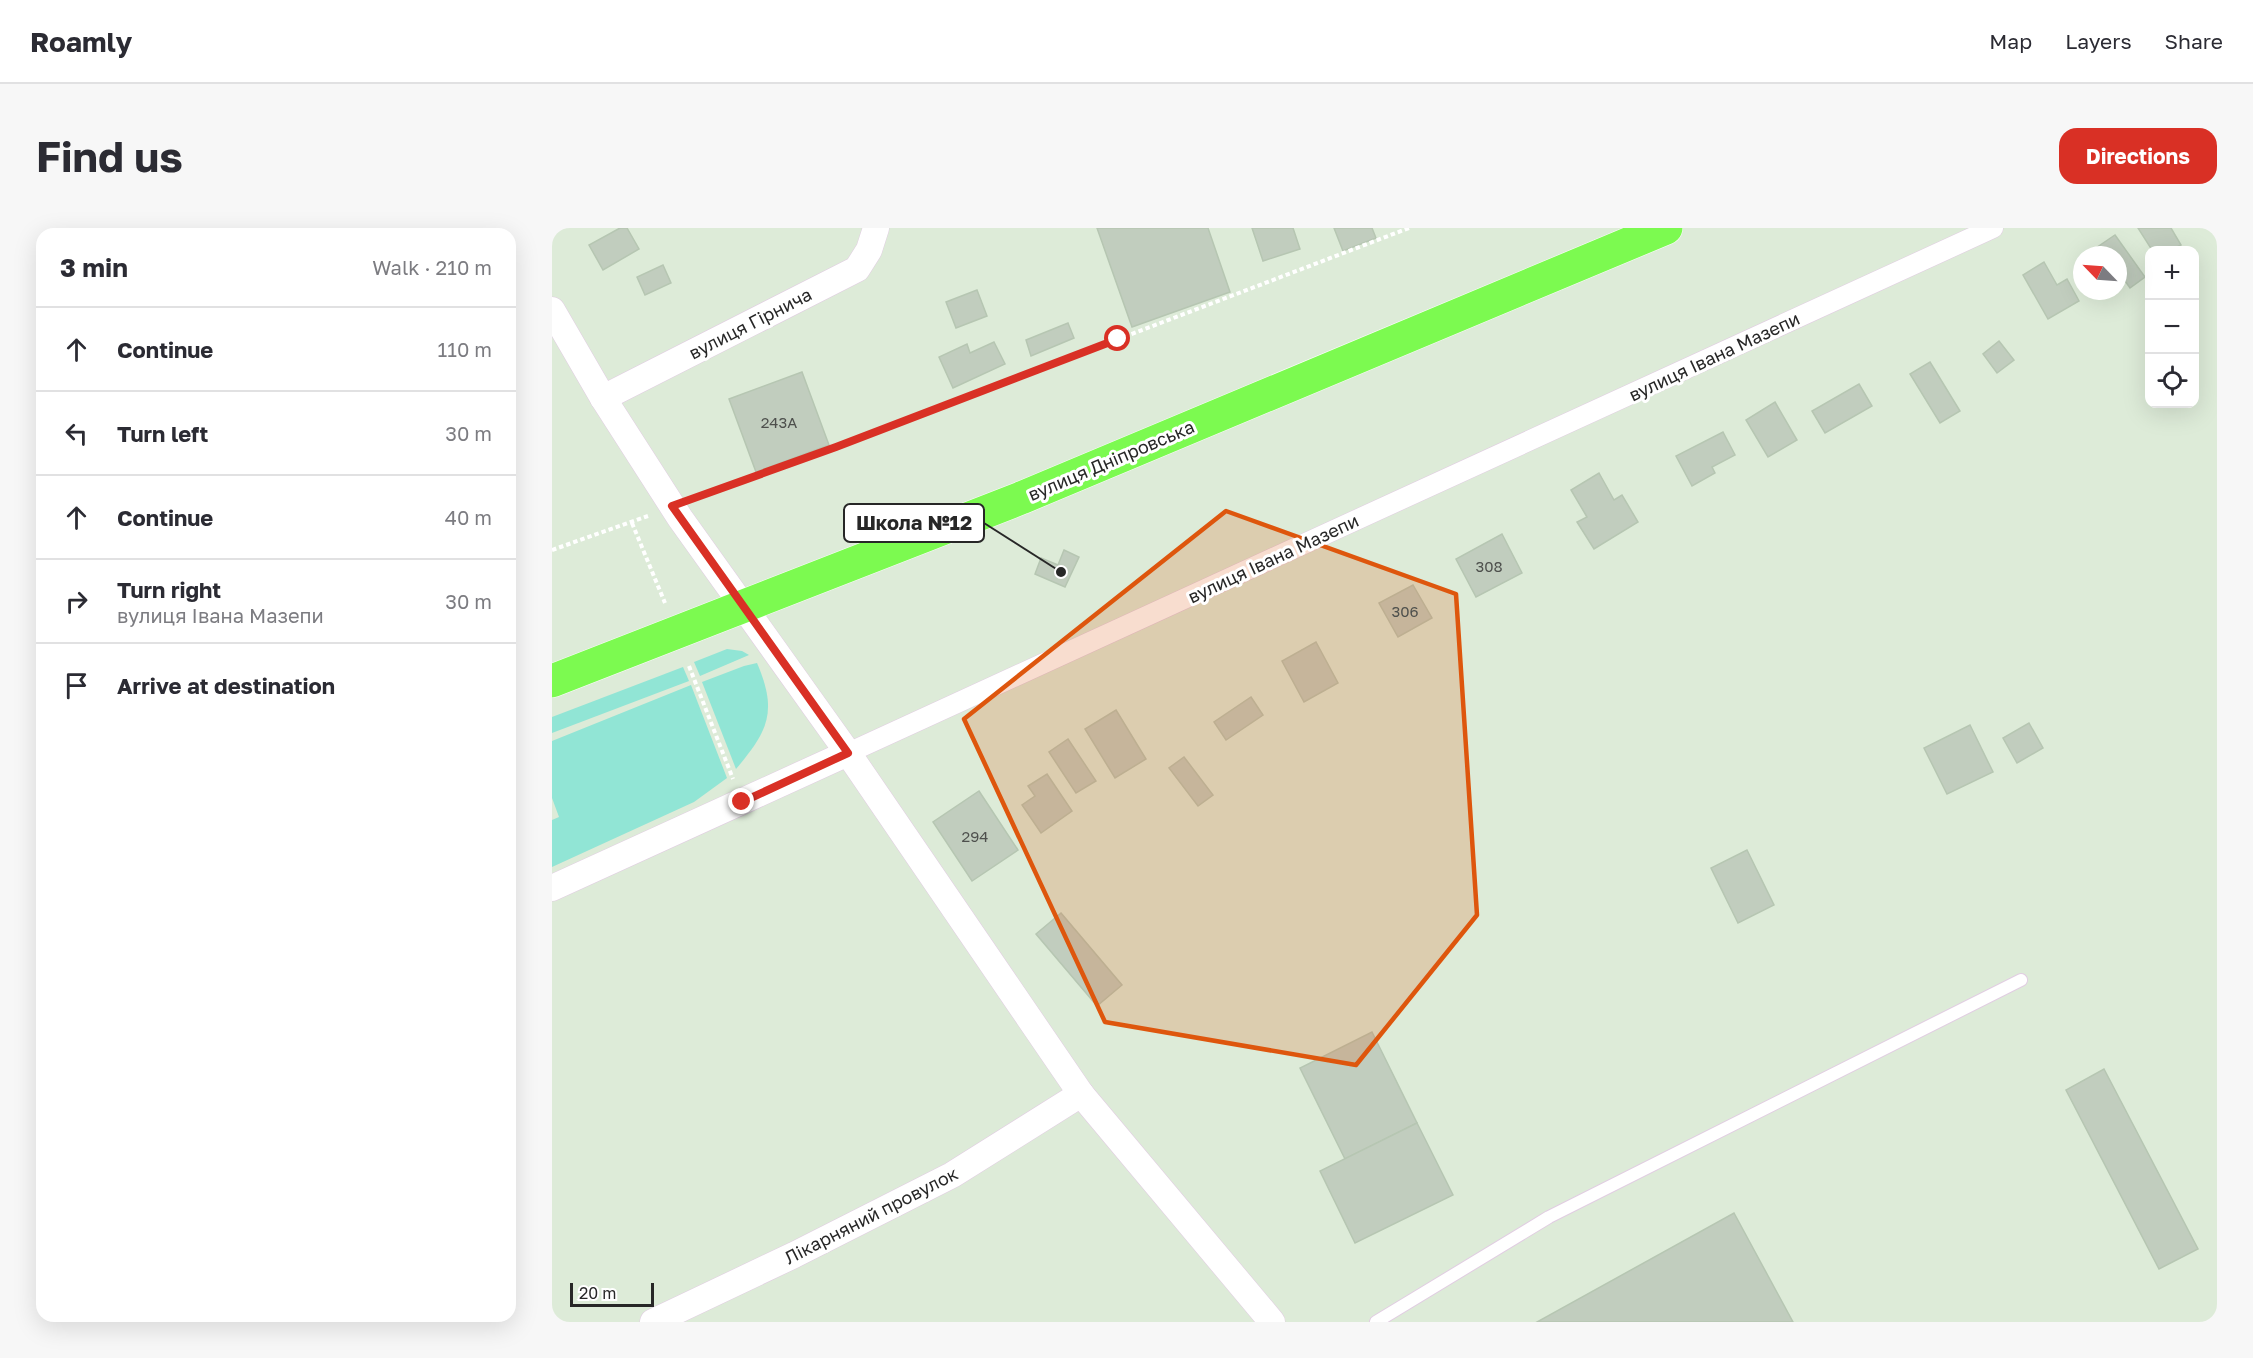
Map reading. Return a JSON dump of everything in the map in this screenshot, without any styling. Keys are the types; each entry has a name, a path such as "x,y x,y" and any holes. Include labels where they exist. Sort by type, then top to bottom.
{"highway":[{"name":"вулиця Дніпровська","path":"552,681 1022,498 1666,228"}],"street":[{"name":"вулиця Гірнича","path":"603,398 856,269 869,250 876,228"},
{"name":"вулиця Івана Мазепи","path":"552,888 1993,228"},
{"path":"552,310 603,398 672,506 848,753 1081,1094 1272,1322"},
{"name":"Лікарняний провулок","path":"653,1322 794,1255 952,1175 1081,1094"}],"lane":[{"path":"1377,1322 1549,1217 2021,980"}],"path":[{"path":"552,550 632,523 672,506 836,447 1409,228"},
{"path":"632,523 665,603"},
{"path":"689,666 742,802"}],"highlighted area":[{"path":"1226,511 1456,594 1477,915 1356,1065 1105,1022 964,719"}],"shaded area":[{"path":"727,649 742,651 749,655 700,676 694,662"},
{"path":"757,663 767,695 766,720 756,743 736,769 702,682"},
{"path":"683,667 689,681 552,733 552,717"},
{"path":"691,685 727,778 694,802 552,867 552,820 559,817 552,798 552,741"}],"building":[{"path":"620,228 627,228 639,249 603,270 589,245"},
{"path":"1097,228 1208,228 1230,292 1132,327"},
{"path":"1252,228 1293,228 1300,249 1263,261"},
{"path":"1334,228 1372,228 1376,238 1343,251"},
{"path":"2138,228 2171,228 2181,245 2179,246 2149,246"},
{"path":"2115,235 2123,246 2099,246"},
{"path":"2127,252 2145,277 2130,288 2127,284"},
{"path":"2044,262 2057,285 2067,279 2073,290 2073,300 2079,301 2048,319 2023,275"},
{"path":"663,265 671,283 645,295 637,277"},
{"path":"977,290 987,316 956,328 946,302"},
{"path":"1068,323 1074,338 1031,356 1026,340"},
{"path":"1999,341 2014,360 1997,373 1983,354"},
{"path":"994,342 1005,364 953,388 939,357 967,344 970,353"},
{"path":"1930,362 1960,411 1940,423 1910,374"},
{"path":"802,372 829,445 756,472 729,399"},
{"path":"1859,384 1872,406 1825,433 1812,411"},
{"path":"1775,402 1797,440 1768,457 1746,420"},
{"path":"1723,432 1735,455 1712,467 1715,473 1692,486 1676,456"},
{"path":"1599,473 1614,500 1622,495 1638,522 1594,549 1577,522 1587,517 1571,490"},
{"path":"1502,534 1522,573 1476,597 1456,559"},
{"path":"1064,550 1079,557 1065,587 1035,574 1041,558 1058,565"},
{"path":"1413,585 1432,618 1398,637 1379,603"},
{"path":"1316,642 1338,683 1304,702 1282,661"},
{"path":"1251,697 1263,715 1226,740 1214,722"},
{"path":"1116,710 1146,759 1115,778 1085,729"},
{"path":"2029,723 2043,748 2017,763 2003,738"},
{"path":"1970,725 1993,772 1947,794 1924,748"},
{"path":"1068,739 1096,781 1076,793 1049,752"},
{"path":"1184,757 1213,795 1198,806 1169,768"},
{"path":"1047,774 1072,811 1041,833 1022,805 1035,796 1028,786"},
{"path":"979,791 1018,850 972,881 933,822"},
{"path":"1747,850 1774,905 1738,923 1711,868"},
{"path":"1061,913 1122,985 1097,1006 1036,934"},
{"path":"1372,1032 1417,1123 1345,1159 1300,1068"},
{"path":"2104,1069 2198,1249 2159,1269 2066,1090"},
{"path":"1417,1123 1453,1195 1355,1243 1320,1171"},
{"path":"1734,1213 1793,1322 1537,1322"}],"place":[{"name":"Школа №12","path":"1061,572"}],"route":[{"path":"742,802 848,753 672,506 836,447 1118,339"}]}
